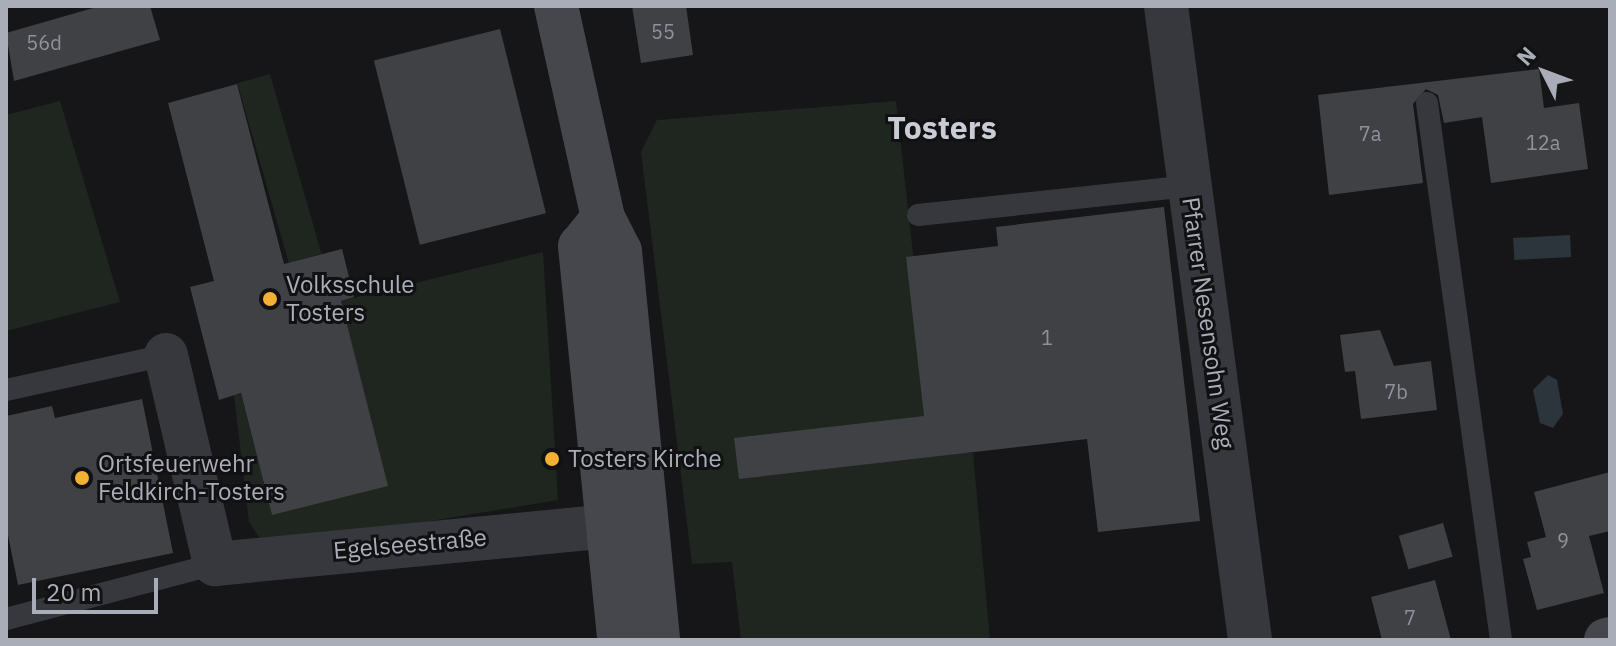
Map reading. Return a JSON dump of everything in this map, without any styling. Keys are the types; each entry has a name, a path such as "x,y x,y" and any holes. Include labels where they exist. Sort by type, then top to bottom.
{"main road":[{"path":"556,6 603,218 580,246 625,524 658,640"},
{"path":"619,640 625,524"}],"street":[{"name":"Pfarrer Nesensohn Weg","path":"1166,6 1250,640"},
{"path":"166,355 215,564"},
{"name":"Egelseestraße","path":"215,564 625,524"}],"lane":[{"path":"1427,103 1501,640"},
{"path":"918,215 1190,186"},
{"path":"6,390 166,355"},
{"name":"Egelseestraße","path":"6,619 215,564"}],"shaded area":[{"path":"270,74 322,254 289,263 237,83"},
{"path":"60,101 120,302 6,331 6,115"},
{"path":"896,101 935,452 973,453 990,640 741,640 732,562 692,564 641,152 657,120"},
{"path":"1570,235 1571,257 1514,260 1513,238"},
{"path":"543,252 558,500 273,547 259,537 249,522 234,395 241,394 272,515 387,486 341,301"},
{"path":"1548,375 1557,380 1563,414 1553,428 1540,423 1533,390"}],"building":[{"path":"100,6 150,6 160,40 14,81 6,33"},
{"path":"632,6 686,6 693,55 641,63"},
{"path":"500,29 546,213 420,245 374,60"},
{"path":"1539,69 1544,108 1579,103 1588,169 1491,183 1482,117 1444,123 1438,95 1426,89 1413,104 1423,183 1329,195 1318,95"},
{"name":"Volksschule Tosters","path":"237,84 284,264 342,249 354,297 341,301 388,486 272,515 241,393 219,400 190,287 214,281 168,103"},
{"path":"1164,207 1200,521 1098,532 1087,439 739,479 734,438 924,416 906,257 998,246 996,227"},
{"path":"1380,330 1394,366 1431,361 1437,410 1361,419 1355,371 1345,372 1340,335"},
{"name":"Ortsfeuerwehr Feldkirch-Tosters","path":"142,399 173,553 18,585 6,525 6,416 52,406 55,418"},
{"path":"1610,472 1610,531 1589,536 1604,593 1537,610 1523,559 1531,557 1527,542 1546,537 1534,492"},
{"path":"1443,523 1453,557 1408,569 1399,536"},
{"path":"1435,580 1451,640 1382,640 1371,597"}],"place":[{"name":"Volksschule Tosters","path":"270,299"},
{"name":"Tosters Kirche","path":"552,459"},
{"name":"Ortsfeuerwehr Feldkirch-Tosters","path":"82,478"}],"district":[{"name":"Tosters","path":"942,127"}]}
